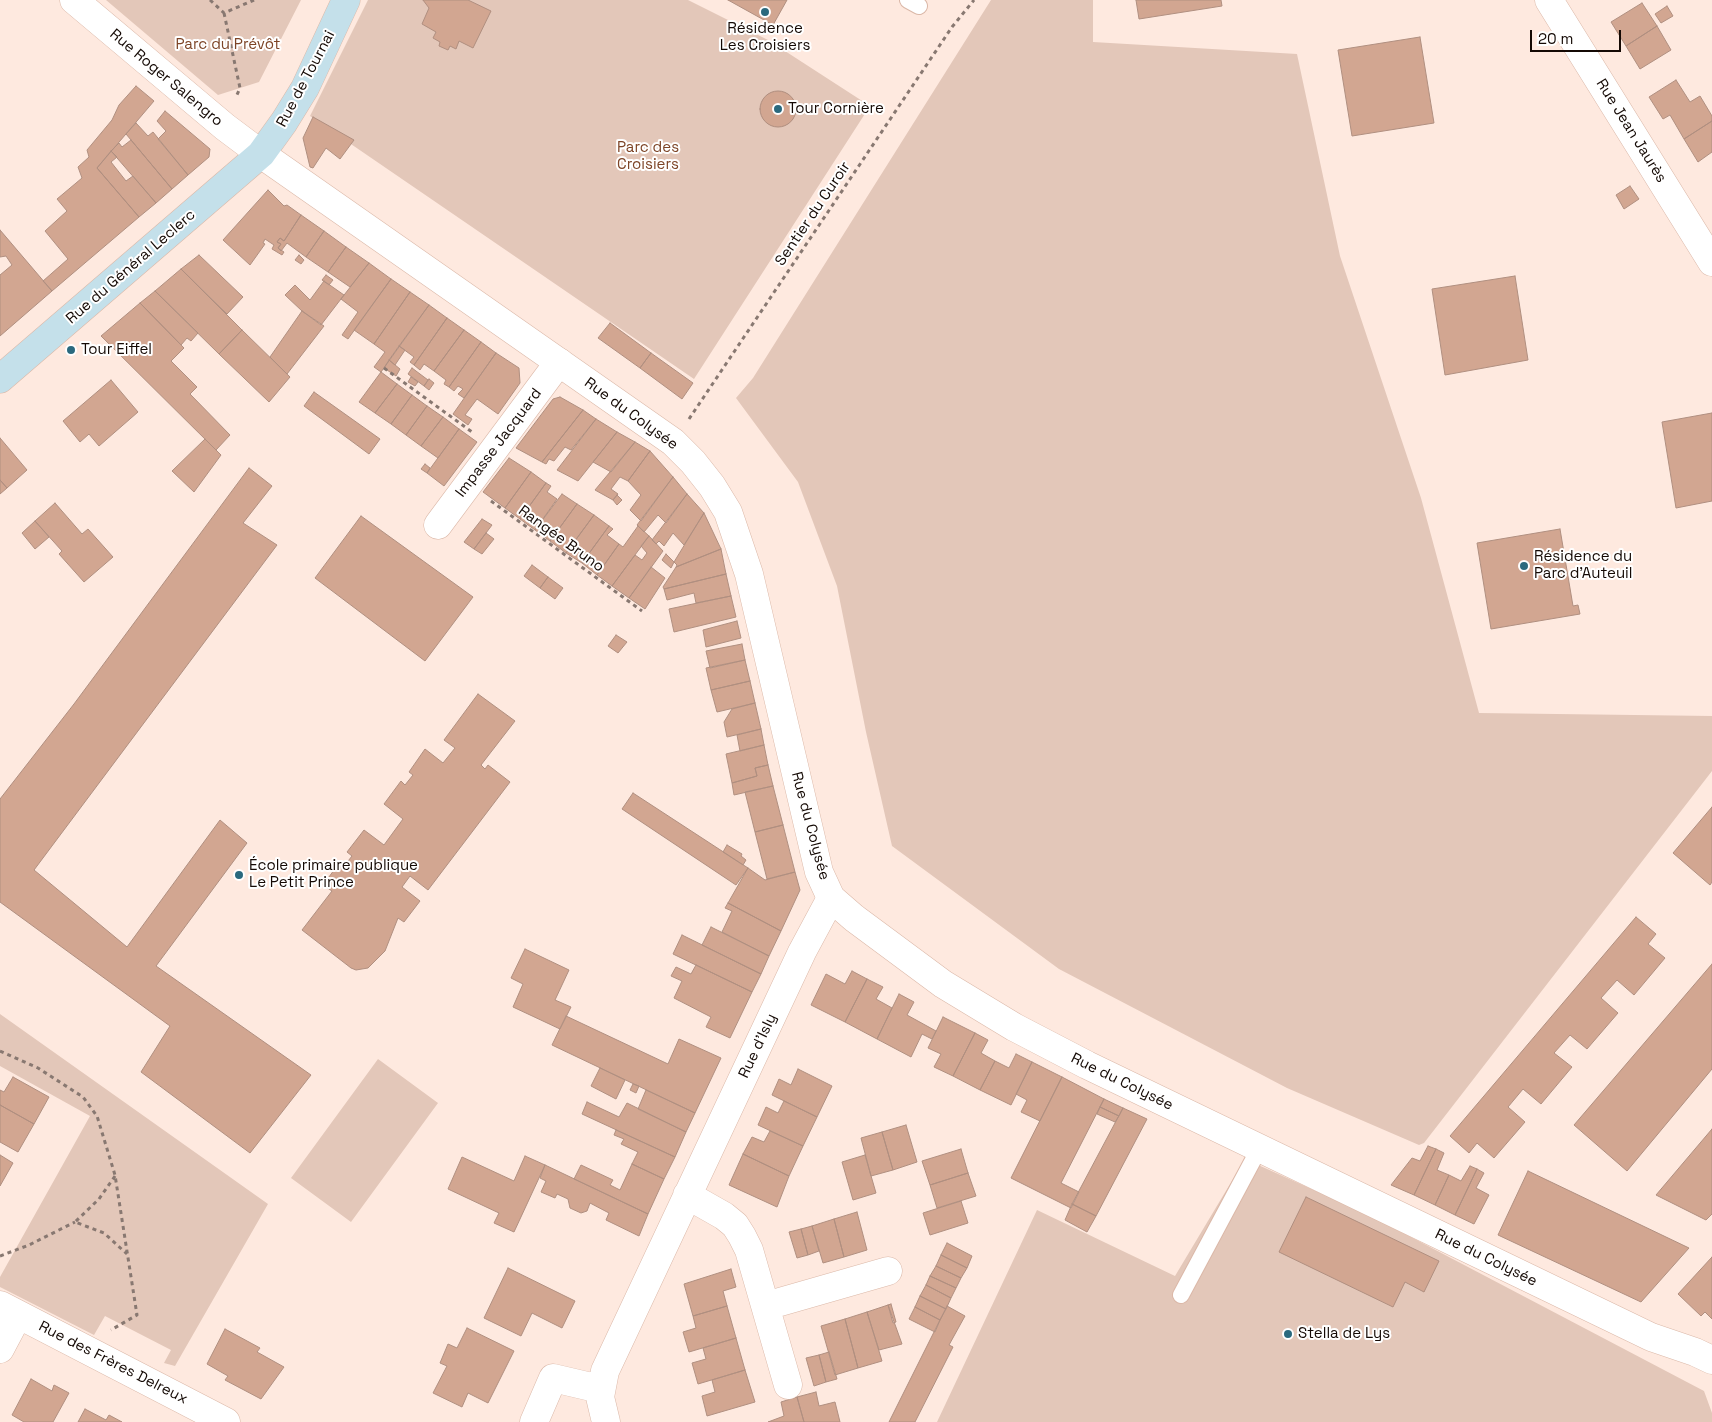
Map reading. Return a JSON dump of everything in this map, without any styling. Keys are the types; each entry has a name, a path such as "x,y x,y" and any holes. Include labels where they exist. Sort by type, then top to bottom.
{"main road":[{"name":"Rue de Tournai","path":"261,154 305,88 346,0"},
{"name":"Rue du Général Leclerc","path":"0,378 261,154"}],"street":[{"name":"Rue Roger Salengro","path":"74,0 225,127 261,154"},
{"name":"Rue Jean Jaurès","path":"1549,0 1712,262"},
{"name":"Rue du Colysée","path":"261,154 673,442 693,462 712,486 728,512 749,574 819,872 832,898 854,918 943,984 1014,1027 1259,1149 1651,1337 1712,1360"},
{"name":"Impasse Jacquard","path":"438,525 559,362"},
{"name":"Rue d'Isly","path":"606,1422 600,1389 605,1371 627,1320 802,952 832,898"},
{"path":"687,1195 724,1216 735,1225 749,1250 788,1385"},
{"path":"766,1306 888,1271"},
{"path":"0,1349 9,1310"},
{"name":"Rue des Frères Delreux","path":"9,1310 226,1422"},
{"name":"Rue du Colysée","path":"1651,1337 1712,1379"},
{"path":"534,1422 553,1378 600,1389"}],"lane":[{"path":"1181,1295 1259,1149"}],"path":[{"path":"210,0 224,13 240,88 225,127"},
{"path":"224,13 254,0"},
{"name":"Sentier du Curoir","path":"673,442 947,35 974,0"},
{"path":"384,368 494,449"},
{"name":"Rangée Bruno","path":"468,485 642,611"},
{"path":"0,1051 38,1068 83,1097 97,1116 115,1175 138,1315 82,1346"},
{"path":"0,1256 29,1245 75,1222 99,1199 115,1175"},
{"path":"75,1222 104,1233 128,1254"}],"green space":[{"name":"Parc du Prévôt","path":"106,0 301,0 259,82 218,95"},
{"name":"Parc des Croisiers","path":"368,0 688,0 768,40 870,106 694,379 310,116"},
{"path":"991,0 1093,0 1093,42 1297,54 1340,256 1421,498 1479,713 1712,716 1712,771 1424,1143 1419,1145 1287,1088 1059,969 892,846 866,732 837,586 798,482 736,398 753,378"},
{"path":"0,1014 268,1204 175,1366 164,1363 171,1350 105,1316 94,1335 0,1287 0,1277 90,1116 0,1066"},
{"path":"378,1059 438,1103 351,1222 291,1178"},
{"name":"Stella de Lys","path":"1245,1159 1369,1215 1704,1391 1712,1413 1712,1422 937,1422 1037,1210 1175,1276"}],"building":[{"path":"423,0 468,0 491,11 473,48 459,41 456,49 450,46 448,50 439,46 440,42 433,38 436,32 422,24 429,8"},
{"name":"Résidence Les Croisiers","path":"728,0 787,0 773,25"},
{"path":"1136,0 1221,0 1222,6 1139,19"},
{"path":"1642,3 1657,26 1626,46 1611,22"},
{"path":"1667,6 1673,16 1661,23 1655,14"},
{"path":"1657,26 1671,50 1640,69 1626,46"},
{"path":"1420,37 1434,123 1352,136 1338,50"},
{"path":"1676,80 1690,102 1700,96 1712,116 1712,121 1684,139 1670,115 1663,119 1649,97"},
{"path":"136,86 154,101 97,168 139,217 52,291 43,281 68,259 45,231 67,211 57,199 82,178 78,167 89,157 87,150 112,120 119,105"},
{"name":"Tour Cornière","path":"778,91 785,92 791,96 795,102 795,116 791,122 785,126 778,127 771,126 765,122 761,116 760,109 761,102 765,96 771,92"},
{"path":"165,111 210,149 209,157 188,175 158,139 166,131 157,121"},
{"path":"313,117 354,140 340,159 326,148 313,168 310,167 303,138"},
{"path":"1712,121 1712,152 1698,162 1684,139"},
{"path":"136,123 148,136 153,132 188,175 172,189 126,134"},
{"path":"131,140 172,189 156,203 111,151 119,143 122,147"},
{"path":"111,151 117,157 111,162 126,181 133,176 156,203 139,217 97,168"},
{"path":"1630,186 1639,199 1624,209 1616,195"},
{"path":"268,190 284,206 287,205 301,215 284,241 280,238 277,242 281,244 278,248 284,252 282,255 272,249 274,245 265,239 263,243 265,244 250,265 223,240"},
{"path":"301,215 324,231 306,257 287,243 281,251 278,248 281,244 277,242 280,238 284,241"},
{"path":"0,230 52,291 0,336 0,275 12,265 6,256 0,257"},
{"path":"324,231 346,247 328,272 306,257"},
{"path":"346,247 369,263 350,287 328,272"},
{"path":"199,255 243,297 227,314 181,269"},
{"path":"299,255 304,260 301,264 295,260"},
{"path":"369,263 391,279 348,339 342,335 358,312 341,299"},
{"path":"181,269 242,330 219,354 155,291"},
{"path":"326,275 333,280 329,285 322,280"},
{"path":"1515,276 1528,360 1445,375 1432,289"},
{"path":"391,279 410,292 374,344 354,330"},
{"path":"324,281 344,295 321,325 285,295 295,285 310,300"},
{"path":"155,291 198,333 191,341 187,338 181,345 140,303"},
{"path":"410,292 429,305 381,372 374,367 385,352 374,344"},
{"path":"140,303 184,348 171,361 197,387 190,394 230,435 216,450 101,336"},
{"path":"429,305 447,318 414,365 410,362 414,357 399,346"},
{"path":"302,311 324,326 287,374 270,357"},
{"path":"447,318 464,330 434,371 424,364 420,370 414,365"},
{"path":"610,323 651,353 640,368 598,338"},
{"path":"242,330 290,377 269,402 219,354"},
{"path":"464,330 481,342 449,387 444,384 446,380 434,371"},
{"path":"481,342 496,353 464,398 458,394 463,389 458,386 454,391 449,387"},
{"path":"399,346 405,350 395,365 389,360"},
{"path":"496,353 519,368 520,383 498,414 477,399 465,415 472,419 468,425 453,414"},
{"path":"651,353 693,383 682,399 640,368"},
{"path":"389,360 400,369 396,376 384,368"},
{"path":"412,368 428,380 424,386 408,374"},
{"path":"381,372 397,384 375,413 359,402"},
{"path":"411,377 418,382 415,386 408,382"},
{"path":"429,379 434,383 429,390 424,386"},
{"path":"111,380 138,412 99,446 89,434 80,442 63,421"},
{"path":"397,384 412,395 391,424 375,413"},
{"path":"314,392 380,439 369,454 304,406"},
{"path":"412,395 427,406 406,435 391,424"},
{"path":"560,397 583,410 542,462 516,448 553,399"},
{"path":"427,406 443,417 421,446 406,435"},
{"path":"583,410 596,419 571,450 565,447 554,461 549,459 546,464 542,462"},
{"path":"1712,413 1712,501 1676,508 1662,422"},
{"path":"443,417 459,429 438,458 421,446"},
{"path":"596,419 617,432 578,481 557,470"},
{"path":"459,429 477,442 444,486 427,473"},
{"path":"617,432 635,442 611,472 593,462"},
{"path":"0,438 27,470 7,488 0,480"},
{"path":"205,439 221,455 194,492 172,471"},
{"path":"635,442 650,451 628,481 620,477 611,489 618,494 613,500 595,490"},
{"path":"650,451 673,477 641,521 630,510 641,495 628,481"},
{"path":"509,458 531,472 505,508 483,492"},
{"path":"425,464 430,468 427,473 421,469"},
{"path":"249,468 272,486 243,523 277,545 34,870 127,947 220,820 247,843 156,966 311,1075 250,1153 141,1072 170,1026 0,902 0,799 74,704"},
{"path":"531,472 546,483 520,519 505,508"},
{"path":"673,477 687,494 666,523 658,515 644,532 637,525"},
{"path":"0,480 7,488 0,494"},
{"path":"546,483 551,486 547,492 557,499 535,530 520,519"},
{"path":"562,494 577,504 550,541 535,530"},
{"path":"687,494 704,513 684,545 673,533 664,546 659,541 656,544 652,540"},
{"path":"617,495 622,500 617,505 613,500"},
{"path":"55,503 82,534 88,529 113,557 84,582 59,554 62,551 35,521"},
{"path":"577,504 594,515 566,553 550,541"},
{"path":"704,513 721,549 676,567 677,565 674,562"},
{"path":"594,515 609,526 582,563 566,553"},
{"path":"361,516 473,597 425,661 315,578"},
{"path":"482,519 492,525 474,549 464,542"},
{"path":"35,521 49,537 35,549 22,533"},
{"path":"609,526 613,529 607,535 619,544 597,575 582,563"},
{"path":"638,526 649,536 612,586 597,575 619,544 623,547"},
{"name":"Résidence du Parc d'Auteuil","path":"1560,529 1573,606 1578,605 1580,614 1491,629 1477,543"},
{"path":"486,533 494,539 482,554 474,549"},
{"path":"649,536 663,551 629,598 612,586 635,555 642,560 647,553 641,546"},
{"path":"721,549 726,574 664,589 663,587 676,567"},
{"path":"666,554 674,562 671,568 662,560"},
{"path":"532,565 548,577 540,588 524,576"},
{"path":"651,567 665,578 645,609 629,598"},
{"path":"726,574 731,596 696,603 694,593 667,600 664,589"},
{"path":"548,577 563,588 555,599 540,588"},
{"path":"731,596 736,617 674,632 669,609"},
{"path":"737,621 741,638 706,647 703,630"},
{"path":"616,635 627,642 618,653 608,646"},
{"path":"742,644 745,660 710,668 706,651"},
{"path":"745,660 750,681 711,690 706,668"},
{"path":"750,681 755,703 717,712 711,690"},
{"path":"478,694 515,721 481,765 485,769 488,765 510,782 428,890 410,876 402,887 420,901 404,922 398,918 385,951 368,968 356,970 351,968 302,930 332,891 323,885 340,862 345,865 352,856 347,852 364,830 384,845 403,819 384,804 401,781 405,785 413,775 409,772 425,749 443,763 455,748 444,740"},
{"path":"755,703 761,729 727,737 724,722 732,709"},
{"path":"761,729 764,745 740,751 737,735"},
{"path":"764,745 768,765 755,768 757,776 732,783 726,754"},
{"path":"768,765 773,786 734,795 732,783 757,776 755,768"},
{"path":"773,786 783,825 755,832 745,792"},
{"path":"633,793 748,868 736,885 622,809"},
{"path":"1712,807 1712,882 1710,885 1673,853"},
{"path":"783,825 795,872 767,879 755,832"},
{"path":"727,845 742,854 741,856 746,860 743,865 723,852"},
{"path":"748,868 765,880 795,872 800,890 781,931 728,903"},
{"path":"728,903 781,931 769,956 722,932 732,911 725,908"},
{"path":"1636,917 1656,934 1648,944 1665,958 1634,995 1617,980 1601,998 1618,1013 1587,1049 1570,1035 1554,1053 1572,1067 1541,1104 1523,1089 1508,1107 1525,1122 1494,1158 1477,1143 1469,1153 1450,1136"},
{"path":"711,927 769,956 761,974 702,945"},
{"path":"682,935 761,974 752,992 673,954"},
{"path":"525,949 569,970 555,1000 571,1007 560,1029 513,1007 523,984 511,978"},
{"path":"1712,964 1712,1069 1627,1171 1574,1125"},
{"path":"696,965 752,992 730,1038 706,1027 711,1017 674,998 682,981 671,976 676,967 691,974"},
{"path":"852,971 867,979 845,1022 811,1005 826,974 845,984"},
{"path":"867,979 883,987 876,999 892,1008 877,1039 845,1022"},
{"path":"899,994 914,1002 907,1015 936,1031 932,1039 922,1034 911,1057 877,1039"},
{"path":"566,1016 668,1064 679,1039 721,1058 695,1113 552,1045"},
{"path":"943,1017 975,1033 953,1076 934,1067 941,1054 928,1048"},
{"path":"975,1033 988,1040 981,1053 995,1061 980,1090 953,1076"},
{"path":"1016,1054 1032,1062 1011,1105 980,1090 995,1061 1009,1068"},
{"path":"1032,1062 1062,1077 1040,1121 1021,1112 1027,1100 1016,1094"},
{"path":"600,1068 625,1080 616,1099 591,1086"},
{"path":"798,1069 832,1086 817,1117 772,1095 779,1079 791,1085"},
{"path":"13,1077 49,1097 34,1124 0,1105 0,1090 4,1092"},
{"path":"1062,1077 1104,1099 1061,1183 1079,1192 1071,1208 1011,1178"},
{"path":"633,1084 639,1086 636,1093 630,1090"},
{"path":"646,1090 695,1113 686,1132 638,1109"},
{"path":"1104,1099 1123,1108 1119,1116 1100,1107"},
{"path":"784,1101 817,1117 803,1146 758,1125 766,1107 778,1113"},
{"path":"587,1102 619,1117 627,1103 686,1132 675,1157 582,1114"},
{"path":"0,1105 34,1124 18,1152 0,1142"},
{"path":"1100,1107 1119,1116 1115,1122 1097,1114"},
{"path":"1123,1108 1147,1119 1096,1216 1072,1204"},
{"path":"906,1125 917,1162 893,1170 882,1132"},
{"path":"1712,1129 1712,1214 1706,1220 1656,1195"},
{"path":"616,1130 675,1157 664,1179 632,1164 638,1152 621,1144 624,1139 614,1135"},
{"path":"770,1131 803,1146 789,1176 743,1154 752,1137 764,1142"},
{"path":"882,1132 893,1170 871,1176 861,1138"},
{"path":"1428,1146 1436,1149 1414,1195 1391,1185 1412,1158 1420,1161"},
{"path":"961,1149 968,1173 930,1185 922,1161"},
{"path":"1436,1149 1444,1153 1437,1170 1449,1175 1435,1205 1414,1195"},
{"path":"743,1154 789,1176 777,1207 729,1185"},
{"path":"0,1155 13,1163 0,1186"},
{"path":"865,1155 876,1193 853,1200 842,1162"},
{"path":"525,1156 545,1165 514,1232 494,1223 499,1213 448,1189 462,1157 514,1181"},
{"path":"632,1164 664,1179 648,1214 574,1179 581,1165 613,1180 610,1185 620,1190"},
{"path":"545,1165 648,1214 639,1236 606,1220 609,1213 590,1203 587,1211 581,1213 570,1208 568,1199 557,1194 555,1198 541,1192 546,1181 540,1178"},
{"path":"1470,1166 1477,1169 1455,1215 1435,1205 1449,1175 1461,1181"},
{"path":"1477,1169 1484,1173 1476,1188 1489,1195 1474,1224 1455,1215"},
{"path":"1528,1171 1689,1248 1641,1302 1498,1235"},
{"path":"968,1173 976,1196 937,1208 930,1185"},
{"path":"1306,1197 1439,1261 1424,1292 1405,1282 1393,1307 1279,1252"},
{"path":"961,1201 968,1223 930,1235 923,1213"},
{"path":"1072,1204 1096,1216 1087,1232 1065,1220"},
{"path":"857,1212 867,1250 844,1257 834,1219"},
{"path":"834,1219 844,1257 823,1263 812,1226"},
{"path":"812,1226 819,1251 808,1255 801,1229"},
{"path":"801,1229 808,1255 797,1258 789,1232"},
{"path":"947,1243 972,1256 967,1268 941,1255"},
{"path":"941,1255 967,1268 961,1278 936,1266"},
{"path":"1712,1257 1712,1319 1705,1312 1701,1316 1678,1294"},
{"path":"936,1266 961,1278 956,1288 930,1276"},
{"path":"508,1268 575,1301 562,1328 532,1313 521,1336 484,1318"},
{"path":"731,1269 736,1287 723,1291 727,1306 693,1316 684,1284"},
{"path":"930,1276 956,1288 951,1298 926,1285"},
{"path":"926,1285 951,1298 946,1309 920,1296"},
{"path":"920,1296 946,1309 940,1320 915,1307"},
{"path":"891,1304 896,1322 893,1323 888,1305"},
{"path":"888,1305 902,1344 879,1350 867,1312"},
{"path":"727,1306 736,1338 689,1352 683,1332 696,1328 693,1316"},
{"path":"947,1306 965,1316 949,1345 953,1347 915,1422 889,1422"},
{"path":"915,1307 940,1320 935,1332 909,1319"},
{"path":"867,1312 882,1361 858,1368 845,1319"},
{"path":"845,1319 858,1368 835,1375 821,1326"},
{"path":"467,1328 514,1351 488,1403 468,1393 462,1407 433,1393 447,1366 440,1363 448,1344 457,1348"},
{"path":"225,1329 260,1348 257,1352 284,1367 261,1399 225,1380 228,1376 207,1364"},
{"path":"736,1338 745,1370 698,1384 692,1363 706,1359 703,1348"},
{"path":"829,1352 837,1379 826,1382 819,1355"},
{"path":"819,1355 826,1382 814,1386 806,1358"},
{"path":"745,1370 755,1402 707,1416 702,1396 715,1392 712,1380"},
{"path":"31,1379 52,1391 54,1385 69,1393 53,1422 24,1422 12,1415"},
{"path":"816,1392 819,1406 835,1402 840,1422 804,1422 797,1397"},
{"path":"797,1397 804,1422 768,1422 784,1416 781,1402"},
{"path":"85,1409 106,1420 109,1415 122,1422 78,1422"}],"place":[{"name":"Résidence Les Croisiers","path":"765,12"},
{"name":"Tour Cornière","path":"778,109"},
{"name":"Tour Eiffel","path":"71,350"},
{"name":"Résidence du Parc d'Auteuil","path":"1524,566"},
{"name":"École primaire publique Le Petit Prince","path":"239,875"},
{"name":"Stella de Lys","path":"1288,1334"}]}
